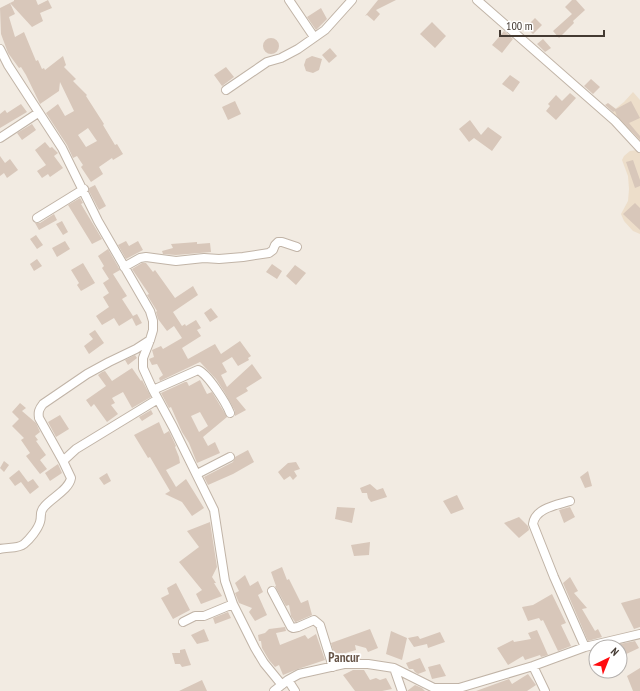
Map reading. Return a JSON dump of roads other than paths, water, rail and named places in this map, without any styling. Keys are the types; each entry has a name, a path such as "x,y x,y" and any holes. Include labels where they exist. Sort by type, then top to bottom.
{"street":[{"path":"289,0 314,37"},
{"path":"226,90 266,62 281,58 298,49 325,30 352,0"},
{"path":"477,0 615,121 640,148"},
{"path":"0,49 8,65 38,113 62,148 98,221 150,311 153,321 153,330 142,363 153,390 214,510 225,581 232,604 264,663 295,691"},
{"path":"0,138 38,113"},
{"path":"37,218 84,190"},
{"path":"124,267 140,258 146,257 176,261 204,258 220,259 244,257 269,253 278,242 298,248"},
{"path":"0,549 18,547 24,544 38,527 41,520 41,511 49,501 68,485 71,478 39,418 38,411 40,408 43,404 88,374 150,340"},
{"path":"153,390 198,370 201,371 223,399 228,406 230,413"},
{"path":"63,461 76,449 158,399"},
{"path":"197,474 230,456"},
{"path":"570,501 549,507 540,512 533,524 554,577 585,647"},
{"path":"272,591 291,627 298,627 314,620 320,625 333,666"},
{"path":"183,622 196,616 204,616 232,604"},
{"path":"274,691 299,674 344,664 368,664 394,668 434,688 459,688 533,666 585,647 640,635"},
{"path":"533,666 545,691"},
{"path":"394,668 402,691"}],"district":[{"name":"Pancur","path":"344,657"}]}
